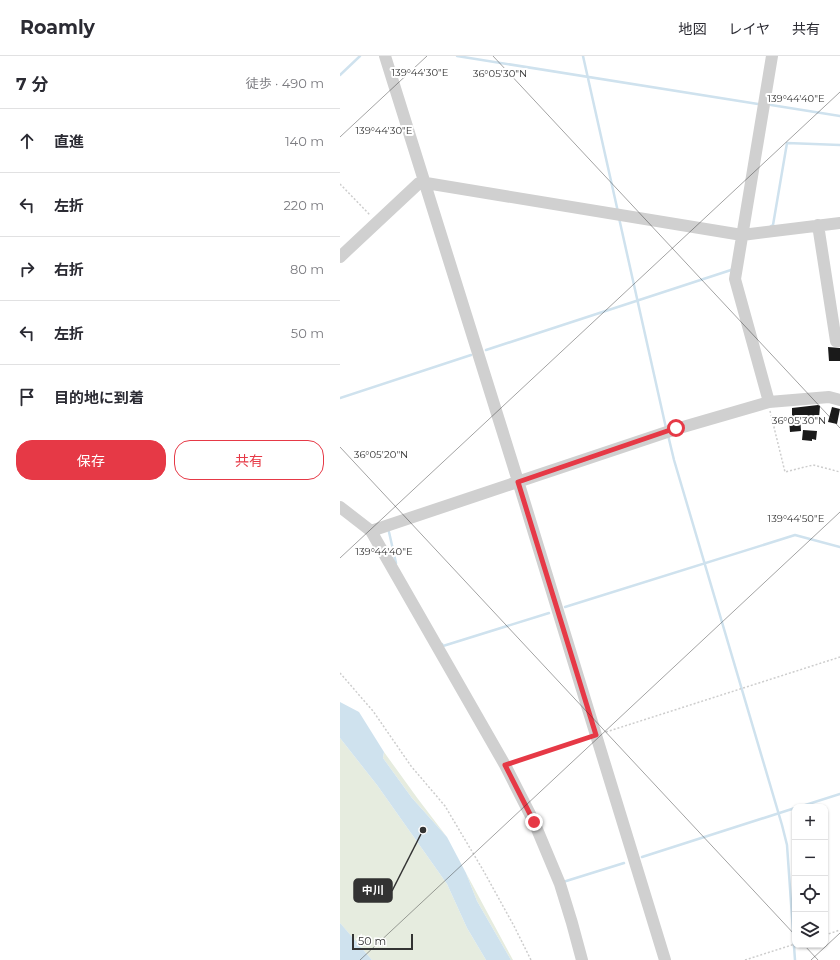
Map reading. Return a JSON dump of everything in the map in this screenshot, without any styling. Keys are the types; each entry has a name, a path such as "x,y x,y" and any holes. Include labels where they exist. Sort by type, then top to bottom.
{"street":[{"path":"385,56 426,183 665,960"},
{"path":"769,402 735,279 772,56"},
{"path":"340,257 419,183 742,235 840,223"},
{"path":"818,226 836,341 840,342"},
{"path":"371,531 667,432 769,402 829,398 840,400"},
{"path":"340,507 354,516 371,531 505,765 534,822 560,884 582,960"}],"path":[{"path":"340,184 376,223"},
{"path":"769,402 770,414 785,472 813,465 840,472"},
{"path":"505,765 840,657"},
{"path":"340,673 373,711 411,766 445,806 499,898 531,960"},
{"path":"828,934 840,930"},
{"path":"745,960 792,945"}],"shaded area":[{"path":"340,738 377,785 447,884 467,928 486,960 372,960 340,923"},
{"path":"384,752 447,837 412,798 383,758"},
{"path":"466,873 513,960 511,960 477,901"}],"water":[{"path":"340,702 359,712 384,752 383,758 412,798 447,837 466,873 477,901 511,960 486,960 467,928 447,884 377,785 340,738"},
{"path":"340,923 341,924 372,960 340,960"}],"building":[{"path":"828,347 840,348 840,361 829,361"},
{"path":"820,406 819,418 800,415 801,431 790,432 789,420 792,420 792,408"},
{"path":"832,407 840,409 837,424 828,422"},
{"path":"803,430 817,431 816,440 802,440"}],"waterway":[{"path":"340,75 360,56"},
{"path":"457,56 758,104"},
{"path":"583,56 618,212"},
{"path":"771,105 840,116"},
{"path":"771,226 773,225 787,143 840,145"},
{"path":"619,218 666,428"},
{"path":"486,350 732,269"},
{"path":"340,398 471,355"},
{"path":"668,435 674,460 787,845 795,960"},
{"path":"389,532 396,563"},
{"path":"565,607 795,535 840,547"},
{"path":"442,644 443,646 549,613"},
{"path":"808,804 840,794"},
{"path":"642,857 792,809"},
{"path":"563,882 624,863"}],"place":[{"name":"中川","path":"423,830"}],"route":[{"path":"534,822 505,765 596,735 518,482 676,428"}]}
